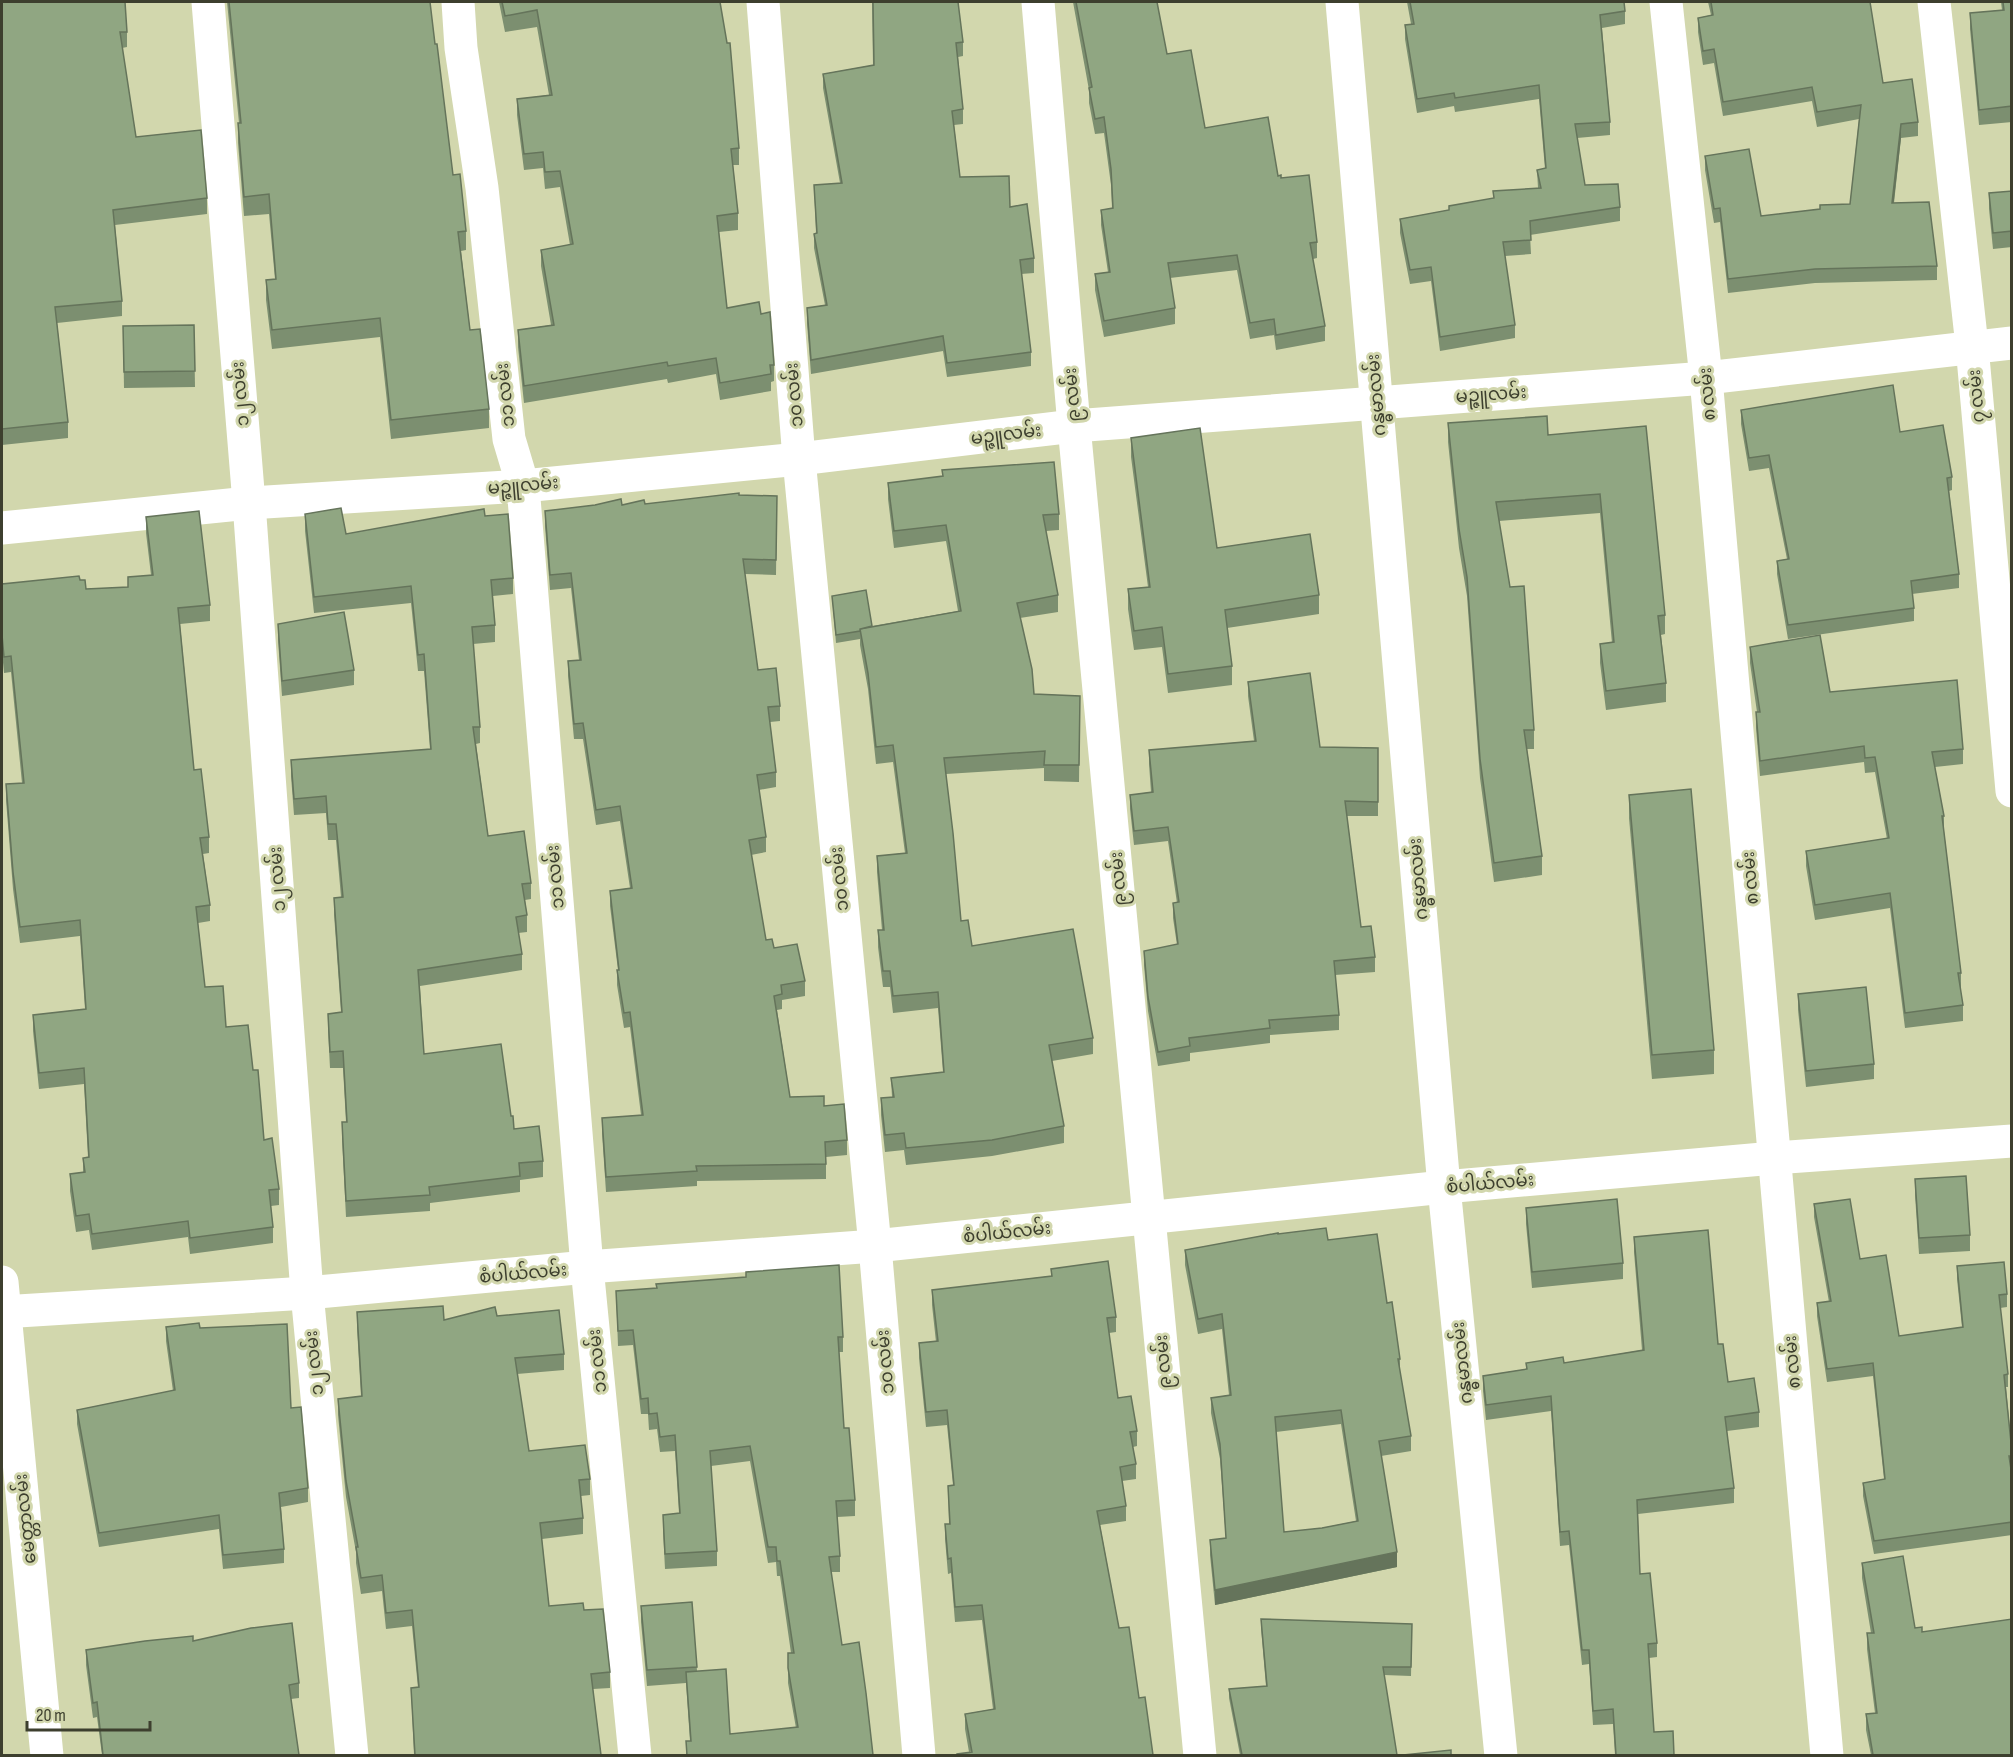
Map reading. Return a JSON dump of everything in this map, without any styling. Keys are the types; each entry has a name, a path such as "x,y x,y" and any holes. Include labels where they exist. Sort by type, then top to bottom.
{"street":[{"name":"၁၂ လမ်း","path":"208,2 249,503 307,1293 352,1755"},
{"name":"၁၁ လမ်း","path":"458,2 461,48 482,188 509,439 523,486 587,1267 635,1755"},
{"name":"၁၀ လမ်း","path":"763,2 799,459 875,1246 919,1755"},
{"name":"၉ လမ်း","path":"1038,2 1074,426 1200,1755"},
{"name":"ဂန္ဓမာလမ်း","path":"1342,2 1444,1187 1501,1755"},
{"name":"၈ လမ်း","path":"1666,2 1706,378 1827,1755"},
{"name":"၇ လမ်း","path":"1934,2 1972,346 2012,791"},
{"name":"မဉ္ဇူလမ်း","path":"2,528 249,503 523,486 799,459 1074,426 1706,378 2012,343"},
{"name":"စံပါယ်လမ်း","path":"2,1302 307,1293 587,1267 875,1246 1444,1187 1774,1158 2012,1142"},
{"name":"မေတ္တာလမ်း","path":"2,1302 47,1755"}],"building":[{"path":"2,2 125,2 127,32 120,32 136,137 201,130 207,198 113,210 122,301 55,307 68,422 2,429"},
{"path":"229,2 430,2 453,175 460,174 466,231 458,232 470,330 480,329 489,409 391,420 380,318 272,330 266,280 276,279 269,194 244,197 238,123 241,123"},
{"path":"502,2 720,2 727,43 730,43 739,148 731,149 738,213 717,216 727,308 759,302 761,314 770,312 774,365 770,365 771,374 720,383 716,358 668,366 667,362 524,386 518,330 554,325 541,250 573,244 560,171 545,172 543,152 524,154 517,99 552,95 537,10 505,16"},
{"path":"873,2 958,2 963,42 956,43 963,109 952,111 960,177 1009,176 1010,207 1027,204 1034,258 1020,260 1031,352 947,363 943,336 811,360 807,308 827,305 814,234 817,233 814,185 842,183 823,74 874,65"},
{"path":"1076,2 1157,2 1167,54 1191,50 1205,128 1268,117 1278,176 1281,175 1281,178 1309,175 1317,242 1310,243 1325,326 1276,335 1274,319 1250,323 1237,255 1168,263 1175,308 1104,321 1095,274 1110,272 1101,210 1113,208 1111,169 1104,117 1095,119 1089,88 1092,87"},
{"path":"1410,2 1624,2 1625,11 1600,15 1610,122 1575,124 1585,185 1618,184 1620,207 1530,221 1531,240 1503,242 1515,325 1440,337 1431,267 1410,270 1400,219 1449,210 1449,206 1494,198 1493,191 1541,188 1537,170 1546,168 1539,85 1455,98 1454,93 1417,99 1405,25 1414,24"},
{"path":"1711,2 1870,2 1883,83 1912,79 1918,122 1901,124 1892,203 1929,202 1937,266 1815,269 1728,279 1720,208 1714,209 1705,156 1749,149 1761,216 1820,209 1820,205 1850,204 1861,105 1817,112 1812,87 1723,102 1714,49 1703,51 1698,18 1713,15"},
{"path":"2003,2 2012,2 2012,106 1979,110 1970,13 2004,10"},
{"path":"2012,191 2012,231 1993,233 1989,193"},
{"path":"194,325 195,371 124,372 123,326"},
{"path":"1893,385 1900,432 1943,425 1952,477 1947,478 1959,574 1911,581 1914,608 1788,625 1777,561 1789,559 1769,455 1749,458 1741,410"},
{"path":"1547,416 1548,435 1646,426 1665,615 1658,616 1666,683 1606,691 1600,644 1614,642 1600,494 1496,502 1510,587 1524,586 1534,730 1524,730 1542,856 1494,863 1480,759 1467,577 1459,529 1448,423"},
{"path":"1200,428 1217,548 1310,534 1319,595 1225,610 1232,666 1168,674 1162,627 1134,631 1128,589 1150,587 1131,438"},
{"path":"1054,462 1059,514 1043,515 1058,595 1017,603 1032,669 1034,694 1080,696 1079,765 1044,765 1045,751 944,758 961,921 968,920 972,946 1073,929 1093,1038 1049,1045 1064,1126 992,1140 906,1148 904,1133 885,1135 881,1098 894,1097 891,1078 944,1072 938,992 893,996 890,971 883,971 878,930 884,930 877,856 907,853 893,745 876,747 868,673 860,629 961,611 946,525 894,531 888,483 943,476 942,470"},
{"path":"739,493 739,495 777,496 776,560 743,559 758,670 776,668 780,706 768,707 776,772 757,775 766,837 749,840 766,940 772,939 774,948 797,944 805,981 781,985 782,994 774,996 790,1097 824,1096 824,1106 844,1104 847,1140 825,1142 826,1164 696,1166 697,1171 606,1177 602,1118 643,1115 630,1012 624,1013 617,970 619,970 610,891 632,888 620,806 596,810 583,723 574,724 568,661 581,660 571,573 550,575 545,511 595,505 621,499 622,505 644,500 645,504"},
{"path":"341,508 346,534 484,509 485,516 508,514 513,578 491,580 495,625 472,627 480,727 473,727 488,836 524,831 531,883 522,884 527,915 516,917 522,954 418,970 424,1054 501,1044 514,1129 539,1126 543,1161 519,1163 520,1176 429,1187 430,1195 346,1201 342,1122 347,1122 343,1051 330,1052 328,1014 342,1012 334,898 343,897 336,824 328,824 326,796 294,799 291,760 431,749 424,654 418,655 411,586 314,597 305,514"},
{"path":"199,511 210,605 178,608 194,770 201,769 209,837 200,838 210,905 196,907 205,987 223,986 226,1027 248,1025 253,1070 258,1070 264,1140 272,1138 279,1189 269,1190 273,1227 190,1238 188,1221 92,1234 89,1214 76,1216 70,1174 85,1172 83,1158 89,1157 84,1068 39,1073 33,1015 86,1009 80,920 20,927 6,784 24,783 11,656 4,657 2,584 79,576 80,580 85,580 86,589 128,587 128,577 153,575 146,517"},
{"path":"866,590 872,626 860,629 860,631 836,635 832,596"},
{"path":"344,612 354,670 282,681 278,624"},
{"path":"1820,635 1830,692 1957,680 1963,749 1932,752 1944,816 1942,816 1963,1005 1905,1013 1890,893 1815,905 1806,851 1889,838 1875,757 1865,758 1864,746 1760,761 1756,712 1760,712 1750,647"},
{"path":"1310,673 1320,747 1378,748 1378,802 1345,801 1361,927 1371,926 1375,957 1334,961 1339,1015 1269,1020 1270,1028 1189,1038 1190,1046 1158,1052 1148,997 1144,951 1178,944 1173,903 1179,902 1168,827 1134,831 1130,795 1153,792 1149,750 1256,741 1248,682"},
{"path":"1691,789 1714,1050 1652,1055 1629,795"},
{"path":"1866,987 1874,1064 1806,1071 1798,994"},
{"path":"1966,1176 1970,1235 1919,1238 1915,1179"},
{"path":"1617,1199 1623,1263 1532,1272 1526,1208"},
{"path":"1850,1199 1860,1259 1886,1255 1899,1336 1963,1327 1957,1266 2004,1262 2007,1294 1999,1295 2008,1374 2004,1375 2012,1452 2012,1456 2009,1456 2012,1476 2012,1522 1874,1541 1863,1483 1885,1479 1873,1363 1827,1369 1817,1303 1831,1301 1814,1204"},
{"path":"1326,1228 1328,1240 1377,1234 1387,1303 1392,1302 1400,1359 1398,1359 1411,1436 1379,1441 1397,1552 1215,1590 1210,1540 1226,1538 1220,1444 1211,1398 1231,1395 1222,1314 1198,1319 1185,1250","holes":["1341,1410 1358,1521 1284,1532 1275,1417"]},
{"path":"1708,1230 1718,1344 1723,1344 1728,1382 1754,1378 1759,1412 1725,1417 1734,1488 1637,1500 1640,1574 1650,1573 1657,1643 1648,1644 1654,1732 1673,1731 1674,1755 1616,1755 1613,1709 1593,1711 1589,1650 1582,1650 1569,1531 1560,1532 1551,1396 1486,1405 1483,1376 1527,1369 1526,1363 1563,1357 1564,1363 1644,1350 1634,1237"},
{"path":"1108,1261 1116,1317 1107,1318 1118,1398 1131,1396 1137,1431 1130,1432 1136,1464 1120,1467 1126,1506 1097,1511 1119,1628 1129,1627 1139,1698 1145,1697 1153,1755 957,1755 972,1752 965,1714 995,1709 982,1605 955,1607 951,1558 948,1559 945,1524 950,1524 948,1486 954,1485 947,1410 926,1412 919,1343 938,1341 932,1290 1052,1276 1051,1269"},
{"path":"839,1265 843,1337 838,1337 844,1428 849,1428 855,1500 836,1501 840,1556 829,1557 842,1645 859,1642 873,1755 687,1755 686,1741 691,1741 686,1672 726,1669 730,1734 798,1727 788,1668 788,1653 794,1653 780,1561 777,1561 776,1547 768,1547 750,1446 710,1451 717,1551 665,1554 663,1515 680,1513 675,1435 660,1437 657,1413 649,1414 648,1398 641,1399 633,1330 618,1331 616,1291 657,1288 656,1284 746,1277 746,1272"},
{"path":"443,1306 444,1320 495,1307 497,1316 559,1310 564,1354 515,1358 529,1451 585,1445 590,1479 579,1480 583,1518 540,1523 549,1606 583,1603 584,1610 603,1609 610,1672 591,1674 601,1755 415,1755 411,1688 419,1687 412,1610 386,1613 382,1575 361,1578 346,1481 338,1399 362,1396 357,1312"},
{"path":"199,1323 200,1328 287,1324 291,1408 301,1407 308,1488 279,1493 284,1549 223,1555 219,1515 99,1533 77,1410 175,1390 166,1327"},
{"path":"1903,1556 1915,1628 1922,1627 1922,1632 2012,1619 2012,1755 1873,1755 1866,1714 1877,1713 1867,1633 1874,1633 1862,1563"},
{"path":"692,1602 697,1667 647,1670 641,1606"},
{"path":"1261,1619 1412,1624 1411,1667 1383,1667 1397,1755 1242,1755 1229,1689 1267,1686"},
{"path":"292,1623 299,1683 289,1685 299,1755 103,1755 97,1702 93,1703 86,1650 193,1636 193,1641 251,1628"},
{"path":"1451,1750 1451,1755 1403,1755"}]}
